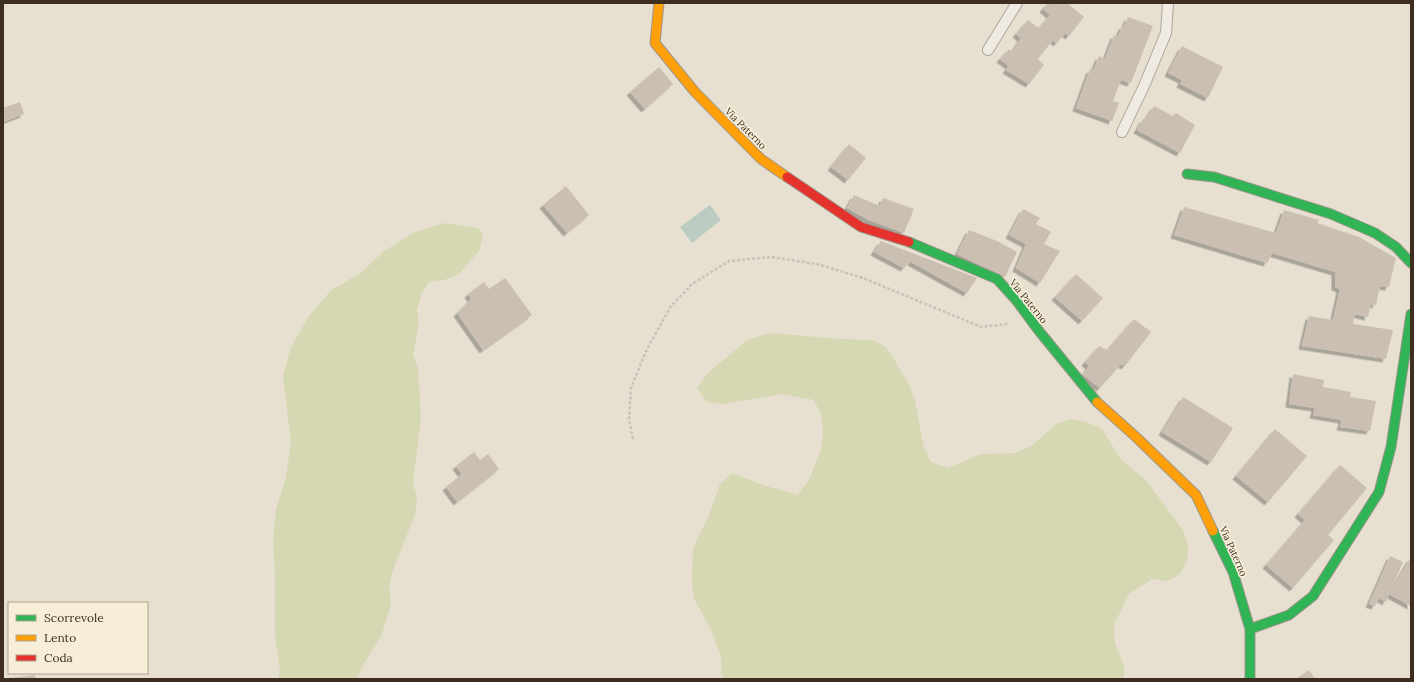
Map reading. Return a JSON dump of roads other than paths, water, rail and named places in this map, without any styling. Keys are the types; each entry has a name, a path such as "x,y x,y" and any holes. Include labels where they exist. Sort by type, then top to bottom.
{"street":[{"name":"Via Paterno","path":"658,3 655,43 695,92 762,159 862,227 919,245 997,279 1028,314 1039,331 1095,402 1136,438 1196,495 1233,572 1250,629 1250,679"},
{"path":"1187,174 1214,177 1331,214 1375,233 1396,247 1411,263"},
{"path":"1250,629 1289,615 1313,596 1379,492 1391,447 1411,314"}],"lane":[{"path":"988,50 1017,3"},
{"path":"1122,132 1144,86 1166,33 1168,3"}]}
